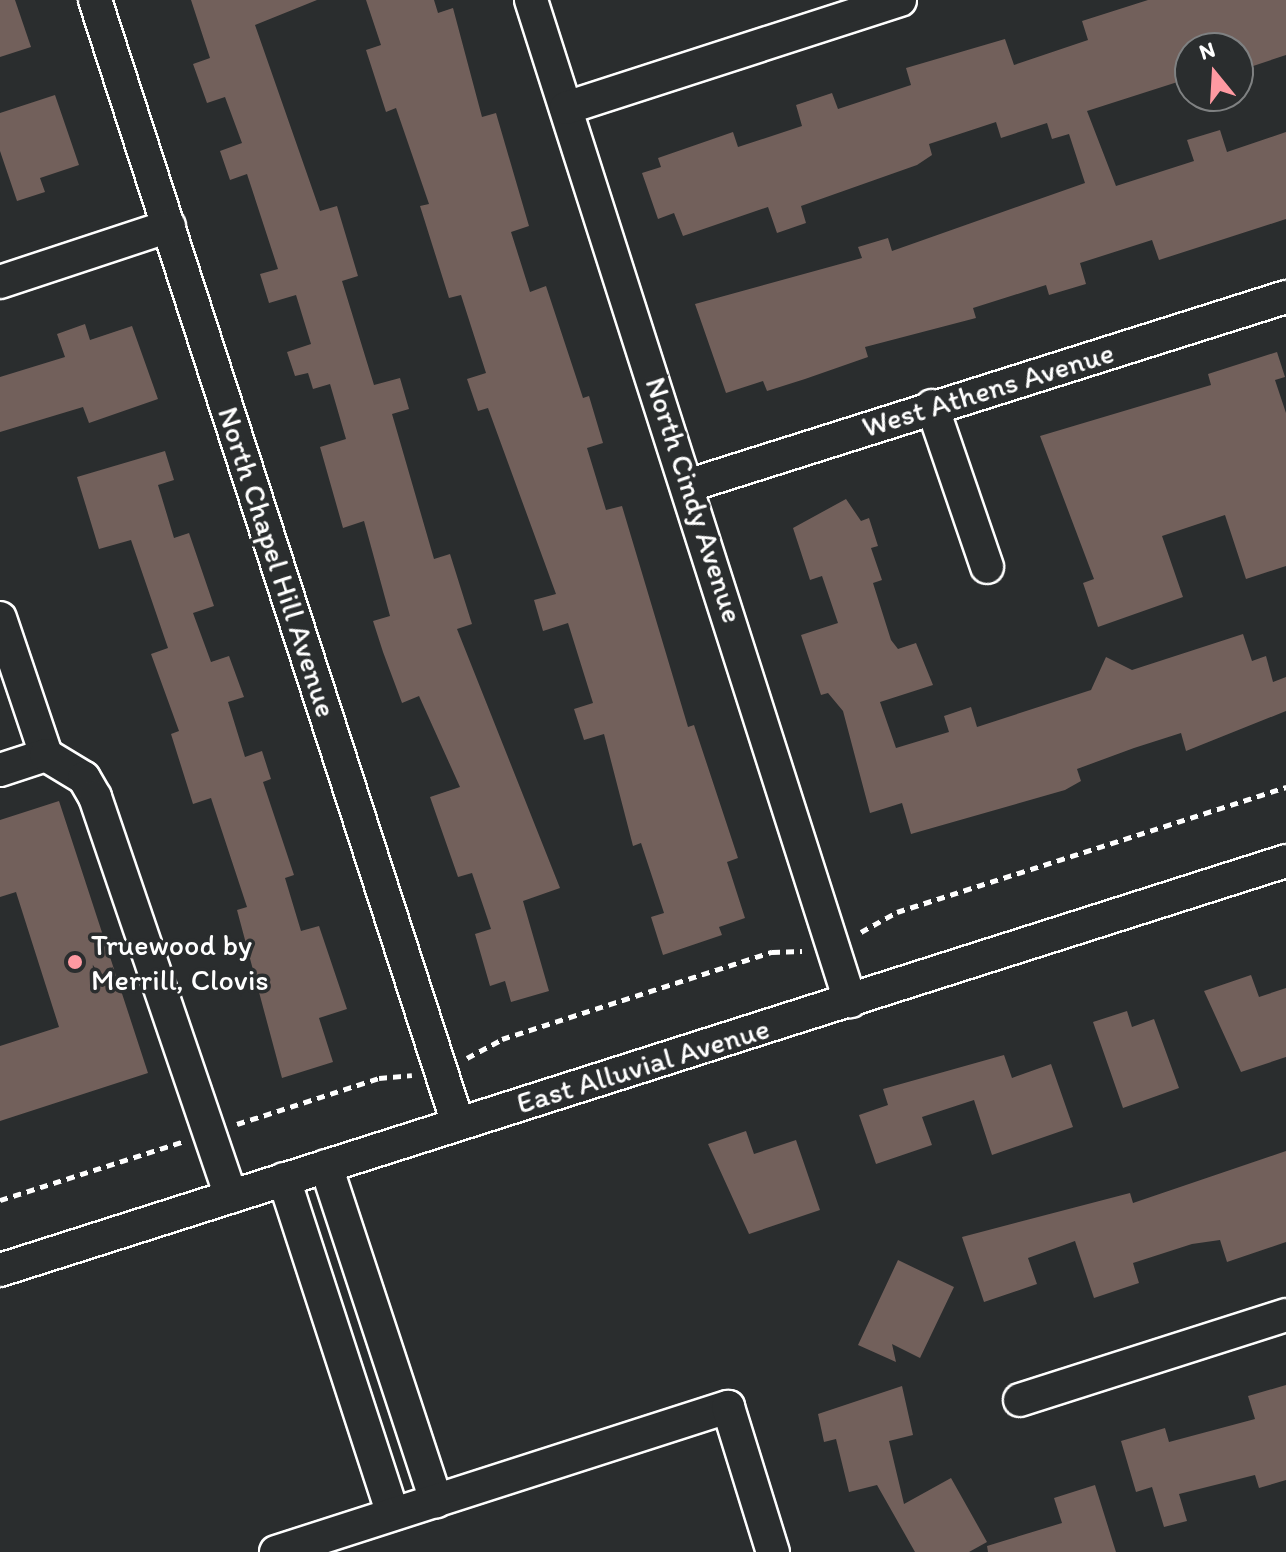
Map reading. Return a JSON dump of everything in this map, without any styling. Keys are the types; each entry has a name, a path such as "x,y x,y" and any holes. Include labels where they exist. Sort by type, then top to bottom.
{"street":[{"name":"North Chapel Hill Avenue","path":"95,0 458,1124"},
{"name":"North Cindy Avenue","path":"531,0 690,485 850,1001"},
{"path":"566,108 900,0"},
{"path":"0,282 169,226"},
{"name":"West Athens Avenue","path":"690,485 932,406 1286,297"},
{"path":"932,406 987,567"},
{"path":"0,618 46,755 84,778 95,797 231,1197"},
{"path":"0,770 46,755"},
{"name":"East Alluvial Avenue","path":"0,1270 1286,861"},
{"path":"326,1166 436,1501"},
{"path":"284,1179 393,1514"},
{"path":"1020,1400 1286,1315"},
{"path":"276,1552 728,1407 773,1552"}],"building":[{"path":"0,0 15,0 31,47 0,57"},
{"path":"191,0 317,0 255,25 320,211 337,206 358,276 342,281 374,385 400,378 409,409 392,414 434,559 450,554 472,624 457,629 560,888 523,901 549,991 511,1002 505,981 490,986 475,934 491,929 472,873 458,877 430,797 460,787 419,696 402,703 383,652 373,621 390,616 364,521 343,528 320,447 346,439 330,384 313,389 308,373 295,376 287,352 311,344 296,295 269,303 260,274 278,269 247,174 230,180 220,151 242,143 225,97 207,103 193,64 210,58"},
{"path":"366,0 434,0 438,13 453,8 482,117 496,113 529,226 511,232 530,292 546,286 583,398 589,396 603,443 587,448 606,510 622,506 688,727 694,725 738,858 727,862 745,918 719,927 722,935 663,955 651,917 664,913 641,843 633,846 604,734 584,740 574,709 593,703 568,623 543,631 534,600 556,594 488,408 478,411 467,379 486,373 461,295 449,298 420,206 429,204 396,108 386,112 366,50 381,45"},
{"path":"1148,0 1286,0 1286,55 1254,66 1254,32 1174,32 1174,83 1087,111 1116,186 1194,161 1187,140 1220,130 1227,152 1286,132 1286,219 1159,260 1152,240 1080,263 1086,284 1049,295 1046,285 973,308 976,318 865,347 868,357 805,379 767,391 763,381 726,393 695,304 862,258 858,247 888,238 892,251 1085,183 1069,134 1052,139 1047,123 1001,138 996,122 929,144 932,155 917,165 801,206 806,223 777,233 768,207 683,236 674,213 658,219 642,173 661,167 658,158 733,132 738,147 802,126 796,105 832,93 838,109 911,85 906,68 1005,39 1014,65 1088,40 1082,21"},
{"path":"55,95 79,165 40,178 45,192 17,201 0,151 0,113"},
{"path":"85,324 90,340 132,326 158,399 89,423 83,407 0,432 0,377 65,357 57,334"},
{"path":"1277,352 1285,377 1275,380 1286,413 1286,566 1246,579 1225,515 1162,536 1183,597 1098,627 1083,583 1094,579 1040,436 1211,385 1208,374"},
{"path":"165,451 174,480 158,485 174,538 189,533 214,606 193,613 211,662 229,656 244,697 228,702 245,757 262,751 271,779 263,782 294,875 285,878 301,931 319,926 347,1009 319,1018 333,1062 282,1078 237,910 247,907 211,798 193,804 171,734 179,731 151,654 168,648 131,540 99,549 77,477"},
{"path":"846,499 861,521 869,518 878,546 871,548 882,580 873,583 891,640 898,649 916,643 933,685 880,702 896,748 949,732 944,716 971,707 977,727 1091,690 1106,657 1132,670 1243,634 1252,661 1266,656 1273,682 1286,677 1286,711 1186,751 1181,733 1134,748 1077,769 1081,781 1065,790 911,834 902,803 870,813 843,711 828,693 821,695 801,635 838,623 822,576 810,580 793,528"},
{"name":"Truewood by Merrill, Clovis","path":"59,801 148,1073 0,1121 0,1046 59,1027 16,892 0,897 0,820"},
{"path":"1251,975 1259,997 1286,988 1286,1057 1241,1072 1204,991"},
{"path":"1127,1011 1132,1027 1154,1019 1179,1088 1123,1108 1093,1022"},
{"path":"1004,1055 1012,1078 1051,1064 1073,1127 992,1155 974,1100 922,1117 932,1145 876,1164 859,1115 888,1105 883,1089"},
{"path":"746,1131 754,1154 796,1140 820,1210 749,1234 708,1144"},
{"path":"1286,1151 1286,1242 1227,1262 1220,1240 1192,1244 1133,1263 1139,1283 1094,1298 1075,1241 1028,1258 1037,1284 984,1302 962,1237 1130,1193 1133,1203"},
{"path":"898,1260 954,1287 920,1358 892,1344 896,1362 858,1345"},
{"path":"1286,1385 1286,1480 1259,1488 1255,1475 1179,1494 1187,1521 1164,1527 1152,1487 1136,1492 1121,1441 1165,1428 1169,1442 1255,1419 1248,1396"},
{"path":"902,1386 913,1435 889,1441 904,1504 951,1478 987,1542 969,1552 915,1552 877,1485 849,1492 836,1439 824,1442 818,1414"},
{"path":"1095,1485 1116,1552 988,1552 987,1546 1062,1523 1054,1498"}],"place":[{"name":"Truewood by Merrill, Clovis","path":"75,962"}]}
